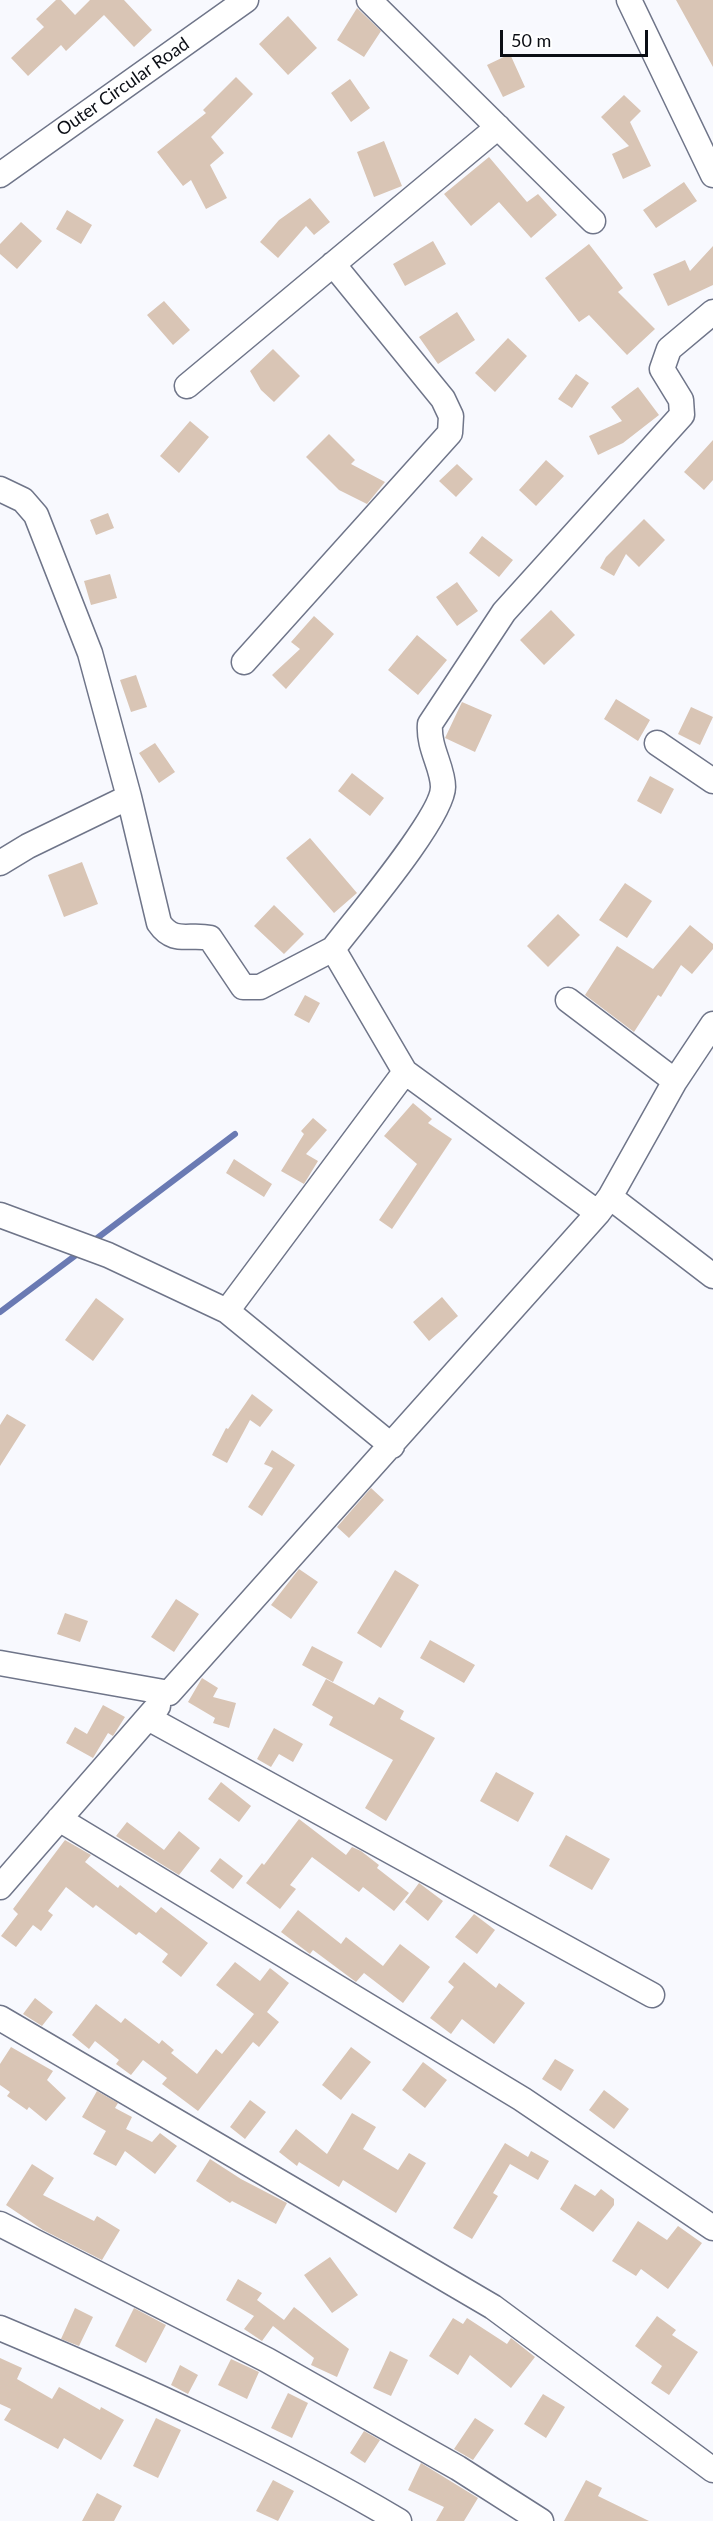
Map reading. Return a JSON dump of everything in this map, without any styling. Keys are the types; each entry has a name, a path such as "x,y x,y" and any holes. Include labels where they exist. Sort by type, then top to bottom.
{"street":[{"name":"Outer Circular Road","path":"0,175 246,0"},
{"path":"369,0 593,221"},
{"path":"628,0 713,175"},
{"path":"187,386 498,127"},
{"path":"244,662 450,433 451,416 444,399 333,264"},
{"path":"0,489 23,500 36,515 90,653 129,797 159,923 166,934 178,937 210,938 243,987 260,987 333,949 434,815 443,787 429,736 430,724 504,612 681,415 681,400 663,369 669,349 713,312"},
{"path":"657,743 713,781"},
{"path":"0,863 28,846 129,797"},
{"path":"333,949 405,1072 713,1276"},
{"path":"568,1000 675,1081"},
{"path":"0,1887 169,1693 392,1446 604,1205 675,1081 713,1023"},
{"path":"227,1311 405,1072"},
{"path":"0,1215 108,1255 227,1311 392,1446"},
{"path":"0,1664 169,1693"},
{"path":"147,1718 652,1995"},
{"path":"59,1819 522,2099 713,2228"},
{"path":"0,2018 493,2307 713,2470"},
{"path":"0,2224 267,2360 458,2468 541,2521"},
{"path":"0,2328 118,2377 326,2478 399,2521"}],"building":[{"path":"56,0 61,0 75,15 90,0 124,0 152,30 134,47 104,15 66,51 61,45 28,76 11,58 44,27 36,19"},
{"path":"676,0 713,0 713,67"},
{"path":"357,8 381,31 364,57 337,40"},
{"path":"288,16 317,48 288,75 259,44"},
{"path":"510,54 525,87 503,97 487,65"},
{"path":"236,77 253,94 211,137 224,153 210,165 227,198 206,209 191,180 183,186 157,152 206,113 203,110"},
{"path":"350,79 370,108 351,122 331,93"},
{"path":"624,95 641,111 630,122 651,166 623,179 612,154 629,146 601,117"},
{"path":"384,141 402,186 374,197 357,152"},
{"path":"489,157 527,202 538,194 557,215 531,238 499,202 471,226 444,194"},
{"path":"684,182 697,201 656,228 643,210"},
{"path":"310,198 330,222 314,235 306,226 278,258 260,242 279,220"},
{"path":"67,210 92,225 81,244 56,229"},
{"path":"21,222 42,241 17,269 0,254 0,244"},
{"path":"433,241 446,264 405,286 393,264"},
{"path":"589,244 623,288 618,292 655,329 627,355 589,315 579,322 545,278"},
{"path":"713,246 713,285 668,306 653,274 685,260 690,271"},
{"path":"164,301 190,330 173,345 147,315"},
{"path":"457,312 475,340 438,364 419,337"},
{"path":"508,338 527,356 495,392 475,373"},
{"path":"273,349 300,376 274,402 261,390 250,371"},
{"path":"576,374 589,383 572,408 558,399"},
{"path":"638,387 659,415 623,443 598,455 589,436 622,421 611,407"},
{"path":"190,421 209,437 179,473 160,456"},
{"path":"329,434 355,460 351,464 385,482 367,504 339,490 306,457"},
{"path":"713,440 713,480 704,490 684,472"},
{"path":"546,460 564,476 536,506 519,490"},
{"path":"457,464 473,479 456,497 439,481"},
{"path":"108,513 114,528 96,535 90,520"},
{"path":"644,519 665,540 639,567 626,554 614,576 600,568 606,557"},
{"path":"482,536 513,560 499,577 469,553"},
{"path":"110,574 117,598 91,605 84,581"},
{"path":"457,582 478,611 457,626 436,597"},
{"path":"551,610 575,635 544,665 520,640"},
{"path":"314,616 334,634 286,689 272,675 300,649 291,642"},
{"path":"417,635 447,660 418,695 388,670"},
{"path":"136,675 147,707 131,712 120,680"},
{"path":"616,699 650,720 638,741 604,719"},
{"path":"462,702 492,715 475,752 445,738"},
{"path":"691,707 713,717 700,745 678,734"},
{"path":"155,743 175,772 159,783 139,753"},
{"path":"352,773 384,798 370,816 338,791"},
{"path":"650,776 674,789 661,814 637,801"},
{"path":"310,838 357,893 334,913 286,858"},
{"path":"82,862 98,904 64,917 48,875"},
{"path":"625,883 652,901 627,938 599,920"},
{"path":"274,905 304,934 284,954 254,926"},
{"path":"558,914 580,935 548,967 527,946"},
{"path":"690,925 713,944 713,949 692,974 681,965 661,997 658,995 634,1032 585,995 617,946 653,969"},
{"path":"305,995 320,1003 309,1023 294,1015"},
{"path":"413,1103 432,1119 428,1123 452,1139 392,1229 379,1220 417,1164 384,1136"},
{"path":"313,1118 327,1130 306,1154 318,1161 304,1184 281,1171 304,1134 301,1131"},
{"path":"234,1159 272,1184 264,1197 226,1173"},
{"path":"442,1297 458,1316 429,1341 413,1322"},
{"path":"96,1298 124,1319 93,1361 65,1340"},
{"path":"252,1394 273,1410 260,1427 250,1420 227,1463 212,1455 226,1428 228,1429"},
{"path":"7,1414 26,1425 0,1466 0,1425"},
{"path":"272,1450 295,1465 262,1516 248,1507 273,1468 264,1464"},
{"path":"371,1488 384,1500 349,1538 337,1527"},
{"path":"299,1569 318,1582 291,1619 271,1605"},
{"path":"395,1570 419,1585 381,1648 357,1633"},
{"path":"176,1599 199,1614 174,1652 151,1637"},
{"path":"65,1613 88,1621 80,1642 57,1634"},
{"path":"430,1640 475,1665 464,1683 420,1658"},
{"path":"312,1646 343,1662 333,1682 302,1665"},
{"path":"202,1678 218,1688 213,1697 236,1703 229,1728 213,1723 215,1718 188,1702"},
{"path":"326,1679 374,1705 379,1697 404,1711 400,1719 435,1738 386,1821 365,1808 393,1760 329,1725 333,1717 312,1705"},
{"path":"103,1705 125,1717 113,1736 108,1733 93,1758 66,1743 75,1727 87,1734"},
{"path":"274,1728 303,1744 293,1762 279,1754 271,1767 257,1759"},
{"path":"496,1772 534,1793 518,1822 480,1801"},
{"path":"221,1782 251,1806 239,1822 208,1799"},
{"path":"299,1819 346,1855 352,1847 361,1851 379,1865 377,1868 409,1893 394,1911 363,1887 359,1892 312,1857 290,1885 296,1889 280,1909 246,1883 262,1863 264,1865"},
{"path":"127,1822 164,1850 179,1831 200,1848 179,1875 116,1836"},
{"path":"566,1835 610,1859 592,1890 549,1866"},
{"path":"65,1840 91,1855 85,1862 118,1888 120,1885 156,1913 161,1907 208,1943 181,1977 162,1962 168,1954 139,1932 136,1935 96,1905 93,1908 66,1887 48,1911 53,1915 41,1931 33,1925 16,1947 1,1936 18,1914 13,1909"},
{"path":"220,1858 243,1876 233,1889 210,1871"},
{"path":"419,1883 443,1901 428,1921 405,1902"},
{"path":"298,1910 341,1944 346,1937 383,1966 400,1944 430,1967 403,2003 364,1973 356,1982 313,1950 310,1954 281,1932"},
{"path":"474,1914 495,1930 477,1954 455,1937"},
{"path":"235,1962 260,1981 270,1968 289,1983 267,2012 279,2022 259,2047 253,2042 198,2111 162,2084 167,2078 143,2060 131,2075 116,2064 119,2060 95,2041 89,2049 72,2035 96,2004 121,2023 125,2018 159,2044 162,2040 174,2050 171,2053 197,2074 216,2049 222,2054 254,2014 216,1985"},
{"path":"464,1962 496,1988 499,1983 525,2003 494,2044 462,2019 451,2034 430,2018 454,1987 448,1982"},
{"path":"35,1998 53,2012 42,2026 23,2014"},
{"path":"11,2047 53,2071 47,2080 66,2098 46,2121 29,2107 27,2110 7,2096 10,2092 0,2085 0,2064"},
{"path":"351,2047 371,2062 341,2100 322,2085"},
{"path":"555,2059 574,2070 561,2091 542,2079"},
{"path":"423,2062 447,2080 425,2108 402,2090"},
{"path":"604,2090 629,2109 614,2129 589,2110"},
{"path":"97,2091 118,2103 115,2108 132,2117 126,2129 152,2142 160,2133 177,2146 155,2174 125,2151 116,2166 93,2154 106,2131 82,2117"},
{"path":"250,2100 266,2112 245,2139 230,2127"},
{"path":"352,2113 376,2127 363,2149 398,2170 409,2153 426,2163 396,2213 343,2180 339,2187 299,2162 297,2166 279,2152 296,2129 327,2154"},
{"path":"505,2143 528,2157 531,2151 549,2161 538,2180 510,2164 493,2193 498,2196 472,2239 453,2228"},
{"path":"210,2159 241,2179 287,2203 276,2224 232,2201 230,2203 196,2181"},
{"path":"32,2164 54,2178 43,2195 94,2221 97,2216 120,2230 102,2260 43,2230 6,2205"},
{"path":"575,2184 595,2196 601,2189 614,2199 614,2205 593,2232 560,2209"},
{"path":"638,2221 667,2240 678,2226 702,2243 668,2289 641,2269 636,2276 612,2261"},
{"path":"330,2257 358,2295 332,2313 304,2275"},
{"path":"238,2279 262,2293 257,2300 284,2320 294,2307 349,2349 337,2377 311,2365 314,2358 273,2326 262,2341 244,2329 254,2316 226,2300"},
{"path":"75,2308 93,2317 79,2346 61,2339"},
{"path":"134,2308 166,2325 146,2363 115,2346"},
{"path":"657,2316 676,2330 672,2335 698,2352 669,2395 651,2383 662,2366 635,2346"},
{"path":"453,2318 463,2324 467,2318 507,2344 511,2338 535,2357 511,2388 470,2355 458,2375 429,2356"},
{"path":"390,2351 408,2360 391,2396 373,2388"},
{"path":"0,2358 22,2368 17,2379 52,2399 59,2387 100,2410 101,2407 124,2420 101,2460 64,2438 58,2449 4,2420 11,2409 0,2404"},
{"path":"231,2359 259,2372 247,2399 218,2385"},
{"path":"180,2365 198,2375 188,2394 171,2385"},
{"path":"288,2393 308,2403 292,2438 271,2428"},
{"path":"543,2394 565,2407 546,2438 524,2424"},
{"path":"156,2418 181,2430 158,2478 133,2466"},
{"path":"475,2418 494,2430 473,2460 454,2449"},
{"path":"364,2431 380,2440 365,2463 350,2453"},
{"path":"421,2463 478,2498 464,2521 436,2521 444,2507 408,2490"},
{"path":"273,2480 294,2491 278,2521 256,2511"},
{"path":"586,2480 602,2488 598,2496 649,2521 564,2521"},
{"path":"97,2493 122,2506 114,2521 82,2521"}],"waterway":[{"path":"92,1242 235,1134"},
{"path":"0,1312 80,1252"}]}
